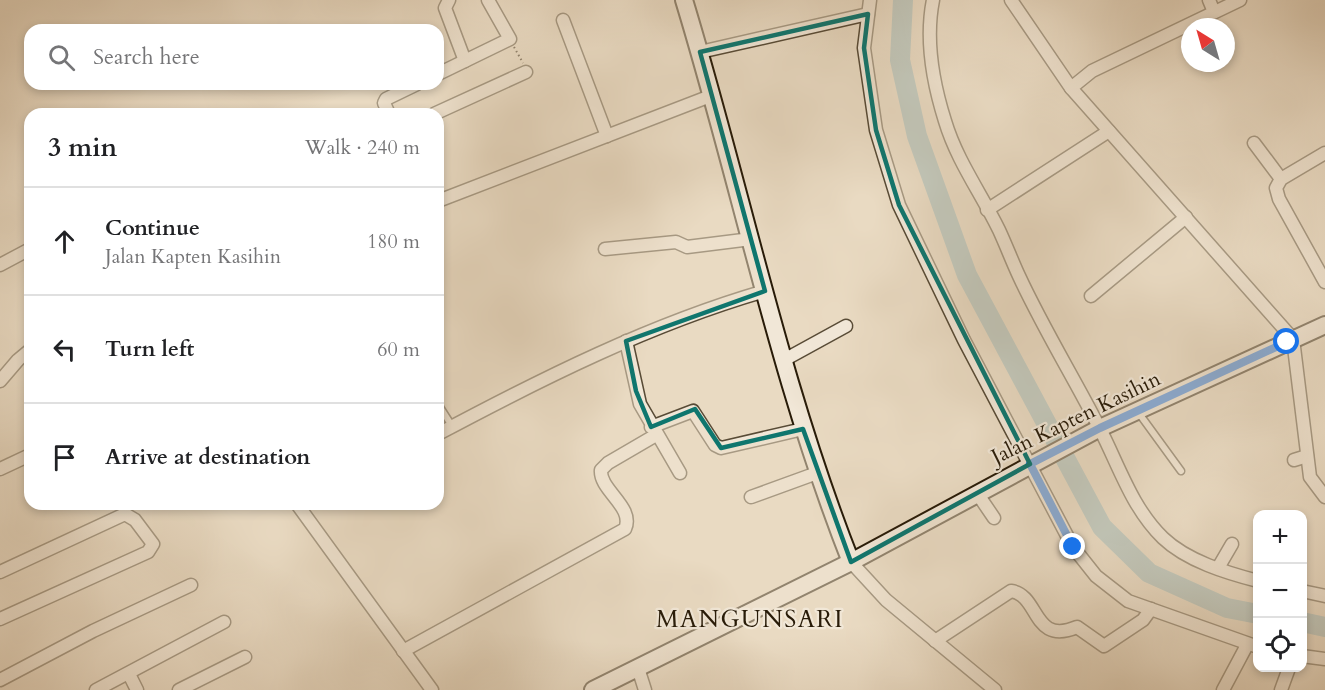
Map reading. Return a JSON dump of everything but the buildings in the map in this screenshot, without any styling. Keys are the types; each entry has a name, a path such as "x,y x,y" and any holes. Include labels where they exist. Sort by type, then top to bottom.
{"main road":[{"path":"684,0 713,95 803,429 851,562"},
{"name":"Jalan Kapten Kasihin","path":"593,690 851,562 1098,429 1325,325"}],"street":[{"path":"448,0 445,8 465,61"},
{"path":"444,71 510,39 488,0"},
{"path":"870,0 864,48 876,130 899,205 964,340 1034,462 1073,547 1096,576 1128,601 1252,646 1223,690"},
{"path":"933,0 930,29 932,66 944,120 957,156 987,210 1120,473 1145,518 1165,540 1194,558 1253,580"},
{"path":"1011,0 1071,88 1293,339 1310,477 1325,497"},
{"path":"1209,0 1215,12"},
{"path":"1071,88 1092,72 1240,0"},
{"path":"700,52 868,14"},
{"path":"564,20 607,136"},
{"path":"444,109 526,72"},
{"path":"386,108 384,103 386,99 405,90"},
{"path":"444,199 713,95"},
{"path":"987,210 1109,131"},
{"path":"1254,142 1281,179"},
{"path":"1325,153 1281,179 1276,188 1279,199 1325,282"},
{"path":"1091,296 1186,217"},
{"path":"605,249 676,242 687,247 751,239"},
{"path":"0,265 24,252"},
{"path":"444,431 626,341 732,300 765,291"},
{"path":"784,360 846,326"},
{"path":"626,341 636,391 653,431 680,473"},
{"path":"0,381 24,356"},
{"path":"403,651 618,535 628,524 626,514 602,478 601,470 608,462 653,431 693,411 715,445 721,448 803,429"},
{"path":"1294,460 1307,456"},
{"path":"0,469 24,458"},
{"path":"751,497 817,473"},
{"path":"977,493 994,518"},
{"path":"301,510 432,690"},
{"path":"0,572 126,514 135,520 153,544 148,552 0,619"},
{"path":"1218,568 1232,544"},
{"path":"851,562 886,600 995,690"},
{"path":"3,690 0,682 93,631 192,585"},
{"path":"935,641 1011,591 1022,595 1039,621 1056,632 1068,632 1077,627 1104,646 1143,620 1151,609"},
{"path":"1307,592 1325,596"},
{"path":"96,690 224,622"},
{"path":"179,690 245,657"},
{"path":"1307,657 1325,659"},
{"path":"638,668 645,690"},
{"path":"1281,690 1288,672"},
{"path":"129,674 138,690"}],"lane":[{"path":"1138,412 1181,471"},
{"path":"444,413 452,426"}],"path":[{"path":"510,39 526,72"}],"highlighted area":[{"path":"868,14 864,48 876,130 899,205 1030,464 851,562 803,429 721,448 695,409 651,427 636,391 626,341 765,291 700,52"}],"waterway":[{"path":"903,0 900,60 917,136 967,275 1102,527 1149,573 1227,608 1253,613"},
{"path":"1307,623 1325,627"}],"district":[{"name":"MANGUNSARI","path":"750,619"}],"route":[{"path":"1073,547 1030,464 1100,428 1287,342"}]}
